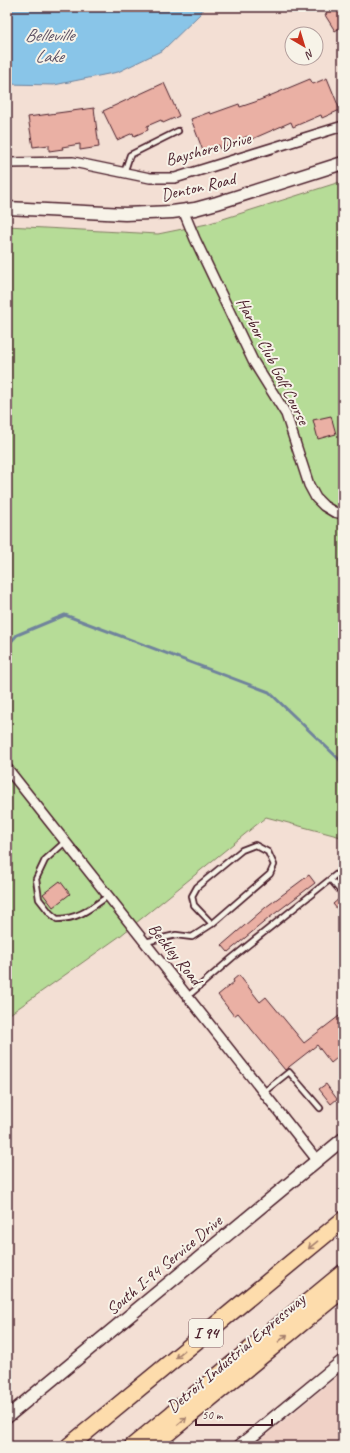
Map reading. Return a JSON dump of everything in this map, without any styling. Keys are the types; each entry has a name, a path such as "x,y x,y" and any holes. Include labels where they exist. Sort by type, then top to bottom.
{"highway":[{"name":"Detroit Industrial Expressway","path":"69,1446 343,1220"},
{"name":"I 94","path":"133,1446 343,1273"},
{"name":"Detroit Industrial Expressway","path":"152,1446 343,1289"}],"street":[{"name":"Bayshore Drive","path":"7,163 73,162 150,178 175,178 343,126"},
{"name":"Denton Road","path":"7,208 125,214 150,214 183,210 217,203 343,163"},
{"name":"Harbor Club Golf Course","path":"183,210 195,239 253,361 286,414 309,485 316,498 324,506 334,512 343,514"},
{"name":"Beckley Road","path":"7,768 317,1160"},
{"name":"South I-94 Service Drive","path":"7,1417 343,1139"},
{"path":"240,1446 343,1361"}],"lane":[{"path":"124,173 130,154 178,131"},
{"path":"65,842 45,860 36,879 38,899 57,919 69,919 81,915 108,896"},
{"path":"145,942 176,935 192,937 212,924 270,874 274,865 268,852 256,845 242,850 197,887 192,896 194,905 212,924"},
{"path":"188,996 232,958 343,869"},
{"path":"331,880 343,894"},
{"path":"264,1092 289,1072 320,1108"}],"shaded area":[{"path":"343,1372 343,1446 253,1446"}],"green space":[{"path":"343,181 343,835 341,837 266,817 120,936 7,1016 7,226 158,234 207,224"}],"water":[{"name":"Belleville Lake","path":"7,7 204,7 200,14 163,50 118,72 54,85 7,84"}],"building":[{"path":"322,7 343,7 343,26 335,31"},
{"path":"327,78 340,110 322,118 321,115 293,127 291,122 250,140 248,136 233,142 234,144 220,149 219,145 203,151 191,119 239,104 240,107 255,102 310,79 313,84"},
{"path":"164,83 179,116 163,123 161,120 147,126 148,130 134,136 133,133 117,140 103,111"},
{"path":"94,108 99,147 80,150 80,144 49,151 49,145 33,147 28,117"},
{"path":"331,416 336,434 318,439 313,420"},
{"path":"309,875 315,883 228,952 222,945 266,907"},
{"path":"60,881 70,894 53,907 43,894"},
{"path":"341,897 343,898 343,916 333,904"},
{"path":"239,975 260,1002 266,997 304,1043 343,1013 343,1053 331,1063 317,1045 285,1070 238,1013 234,1016 218,995 234,982 233,980"},
{"path":"326,1084 337,1099 331,1104 319,1089"}],"waterway":[{"path":"7,646 17,635 65,615 269,692 343,763"}]}
